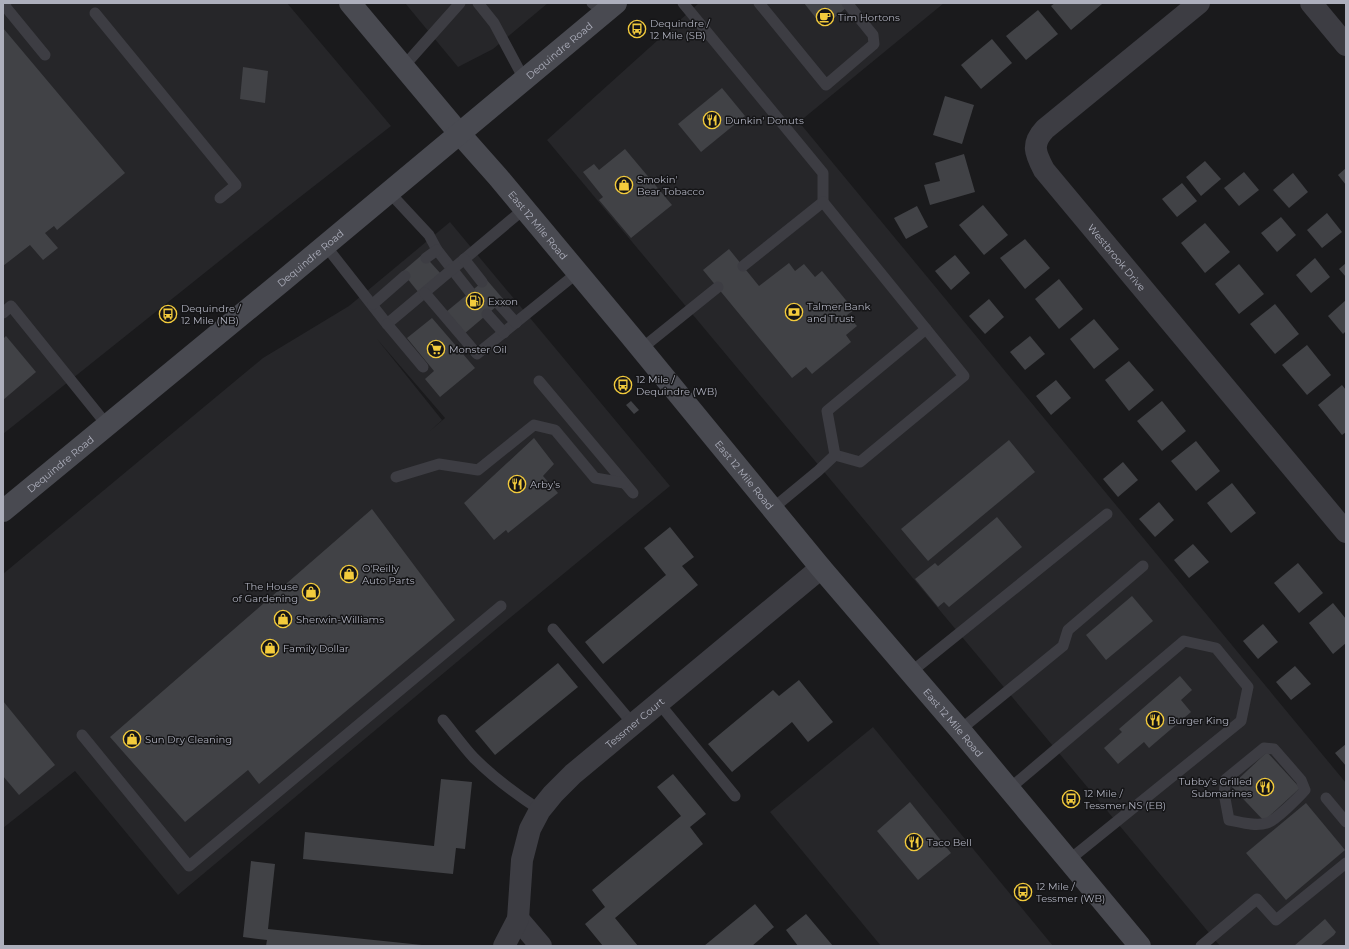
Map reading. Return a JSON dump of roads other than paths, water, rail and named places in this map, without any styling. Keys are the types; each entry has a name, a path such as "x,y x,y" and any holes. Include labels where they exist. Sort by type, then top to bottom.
{"main road":[{"name":"East 12 Mile Road","path":"352,4 641,349 821,568 960,730 1140,946"},
{"name":"Dequindre Road","path":"5,505 107,425 389,192 524,79 604,6"}],"street":[{"name":"Westbrook Drive","path":"1199,3 1045,129 1037,138 1036,148 1038,158 1044,170 1346,532"},
{"path":"1311,3 1346,44"},
{"name":"Tessmer Court","path":"504,946 518,919 522,860 530,829 540,810 553,794 573,774 658,702 821,568"},
{"path":"518,919 541,946"}],"lane":[{"path":"6,3 4,5 45,55"},
{"path":"404,66 460,3"},
{"path":"478,3 494,23 524,79"},
{"path":"683,3 823,173 823,202 964,376 860,462 835,455"},
{"path":"759,3 826,85 874,44 873,35 847,3"},
{"path":"95,13 236,185 220,198"},
{"path":"389,192 429,235 437,250 470,292"},
{"path":"743,266 823,202"},
{"path":"387,324 524,209"},
{"path":"325,245 423,367"},
{"path":"426,258 437,250"},
{"path":"464,259 482,282"},
{"path":"425,293 477,354 577,273"},
{"path":"373,304 405,276"},
{"path":"641,349 718,287"},
{"path":"499,304 516,323"},
{"path":"3,313 11,306 107,425"},
{"path":"487,314 504,333"},
{"path":"835,455 827,411 926,329"},
{"path":"539,381 633,493"},
{"path":"396,478 439,464 478,470 534,425 555,430 595,478 624,483"},
{"path":"772,509 835,455"},
{"path":"911,672 1107,514"},
{"path":"960,730 1063,646 1068,630 1143,566"},
{"path":"82,735 189,866 500,606"},
{"path":"553,629 633,724"},
{"path":"1009,789 1184,641 1216,648 1248,687 1241,721 1069,860"},
{"path":"658,702 735,796"},
{"path":"443,720 474,758 516,794 540,810"},
{"path":"1264,748 1274,749 1301,780 1305,790 1267,823 1251,824 1229,820 1224,794 1226,779 1264,748"},
{"path":"1326,798 1346,822"},
{"path":"1201,946 1257,899 1276,920 1346,863"}],"place":[{"name":"Tim Hortons","path":"825,17"},
{"name":"Dequindre / 12 Mile (SB)","path":"637,29"},
{"name":"Dunkin' Donuts","path":"712,120"},
{"name":"Smokin' Bear Tobacco","path":"624,185"},
{"name":"Exxon","path":"475,301"},
{"name":"Talmer Bank and Trust","path":"794,312"},
{"name":"Dequindre / 12 Mile (NB)","path":"168,314"},
{"name":"Monster Oil","path":"436,349"},
{"name":"12 Mile / Dequindre (WB)","path":"623,385"},
{"name":"Arby's","path":"517,484"},
{"name":"O'Reilly Auto Parts","path":"349,574"},
{"name":"The House of Gardening","path":"311,592"},
{"name":"Sherwin-Williams","path":"283,619"},
{"name":"Family Dollar","path":"270,648"},
{"name":"Burger King","path":"1155,720"},
{"name":"Sun Dry Cleaning","path":"132,739"},
{"name":"Tubby's Grilled Submarines","path":"1265,787"},
{"name":"12 Mile / Tessmer NS (EB)","path":"1071,799"},
{"name":"Taco Bell","path":"914,842"},
{"name":"12 Mile / Tessmer (WB)","path":"1023,892"}]}
